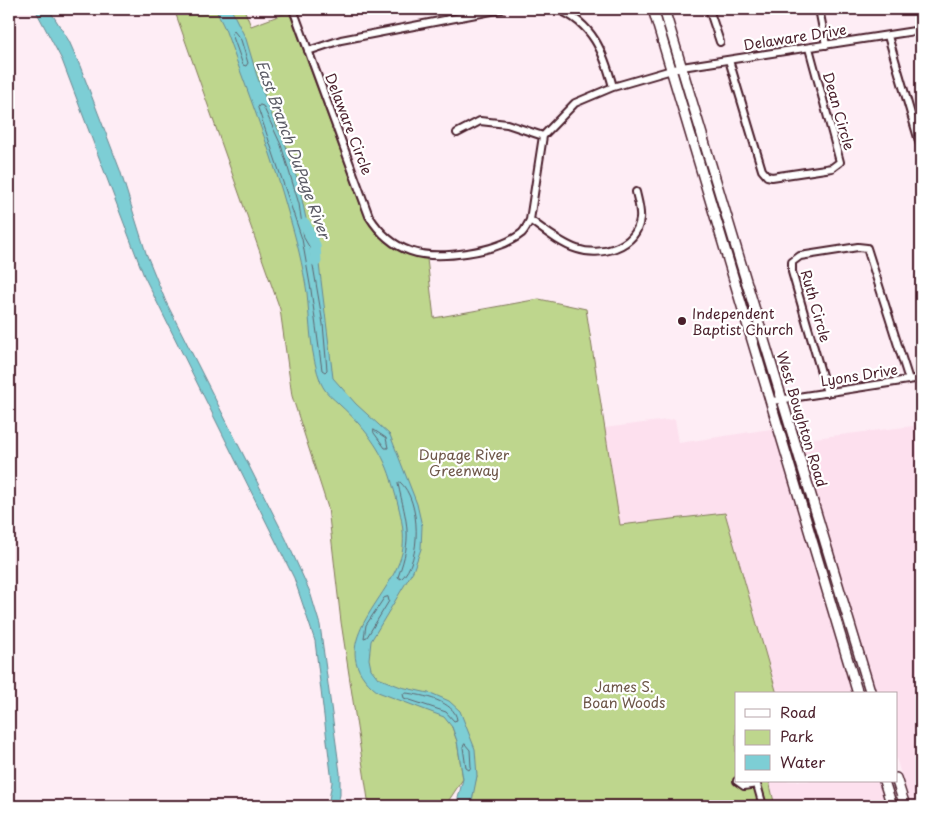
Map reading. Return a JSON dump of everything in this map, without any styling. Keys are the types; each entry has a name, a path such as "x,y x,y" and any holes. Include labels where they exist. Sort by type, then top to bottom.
{"main road":[{"name":"West Boughton Road","path":"654,9 750,330 776,401 798,452 870,692"},
{"name":"West Boughton Road","path":"664,9 760,329 786,453 857,692"},
{"path":"884,782 892,806"},
{"path":"897,782 905,806"}],"street":[{"name":"Delaware Circle","path":"293,9 369,216 380,231 391,241 411,251 426,255 487,249 522,233 530,220"},
{"path":"308,51 340,40 502,9"},
{"path":"557,9 574,16 597,41 606,62 613,87"},
{"path":"709,9 720,42"},
{"path":"819,9 826,45"},
{"name":"Delaware Drive","path":"672,70 921,30"},
{"path":"888,36 921,148"},
{"name":"Dean Circle","path":"729,60 762,170 767,176 772,177 832,168 840,162 809,48"},
{"path":"636,192 640,219 637,228 618,247 607,252 577,249 530,220 543,136 575,103 613,87 672,70"},
{"path":"457,133 480,121 507,124 543,136"},
{"name":"Ruth Circle","path":"828,393 791,266 794,258 800,256 863,247 869,251 909,380"},
{"path":"750,330 760,329"},
{"name":"Lyons Drive","path":"776,401 921,378"},
{"path":"786,453 798,452"},
{"path":"739,782 744,786 756,783 763,806"}],"shaded area":[{"path":"675,419 679,443 777,428 854,692 776,692 725,513 620,526 604,428"},
{"path":"921,425 921,806 911,806 898,764 898,692 876,692 799,440"},
{"path":"769,782 881,782 887,805 775,806"}],"green space":[{"name":"Dupage River Greenway","path":"174,9 244,9 251,26 289,12 368,222 381,238 389,244 406,254 427,259 434,318 539,299 586,309 620,525 725,513 776,692 735,692 735,782 769,782 775,806 469,806 477,776 452,727 457,741 463,779 445,806 369,806 341,622 328,508 292,396 280,309"}],"water":[{"path":"35,9 49,9 69,41 120,170 146,253 166,302 286,539 310,592 320,625 340,773 340,795 337,806 328,806 332,782 315,641 294,578 144,276 62,60"},
{"path":"216,9 231,9 246,39 257,76 274,121 285,143 299,185 310,238 315,245 319,264 333,378 356,404 390,435 417,504 422,526 421,549 413,571 371,641 369,659 371,669 378,678 401,687 433,694 449,701 460,711 475,749 477,776 471,806 456,806 463,779 457,741 452,727 444,717 378,692 362,675 355,657 357,640 364,623 395,571 402,553 401,516 391,479 377,448 364,430 327,393 321,383 313,350 307,293 294,232 264,136"}],"waterway":[{"name":"East Branch DuPage River","path":"305,224 315,245 316,261"}],"place":[{"name":"Independent Baptist Church","path":"682,321"}],"park label":[{"name":"James S. Boan Woods","path":"624,694"}]}
